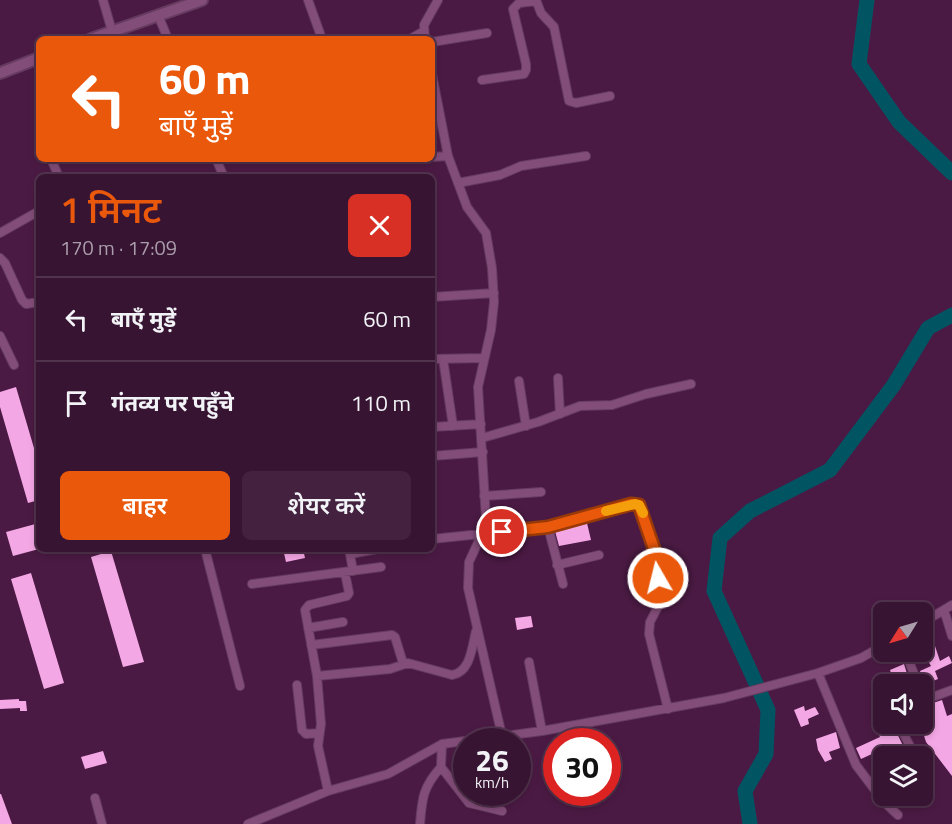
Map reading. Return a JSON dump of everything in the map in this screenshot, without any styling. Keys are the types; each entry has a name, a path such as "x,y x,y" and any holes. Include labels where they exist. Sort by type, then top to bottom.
{"street":[{"path":"103,0 112,31"},
{"path":"102,36 202,0"},
{"path":"308,0 321,36"},
{"path":"425,35 426,20 438,0"},
{"path":"482,80 524,74 525,64 513,9 519,3 536,0 541,14 554,27 569,101 576,102 610,96"},
{"path":"158,15 167,36"},
{"path":"435,42 487,33"},
{"path":"0,73 36,59"},
{"path":"435,89 448,156 467,207 486,232 492,268 494,293 491,330 478,387 486,519 469,562 467,576 500,728"},
{"path":"435,157 448,156"},
{"path":"458,183 500,175 521,166 586,156"},
{"path":"0,233 36,213"},
{"path":"0,258 6,263 22,300 26,304 36,302"},
{"path":"435,297 494,293"},
{"path":"0,336 14,365"},
{"path":"435,359 484,358"},
{"path":"443,359 453,426"},
{"path":"558,378 560,414"},
{"path":"519,381 526,426"},
{"path":"482,438 526,426 580,406 612,405 646,394 691,384"},
{"path":"435,427 481,424"},
{"path":"435,456 483,452"},
{"path":"484,496 541,492"},
{"path":"435,539 548,527 631,504 639,505 661,575 656,580 633,585"},
{"path":"548,527 563,584"},
{"path":"206,552 240,686"},
{"path":"328,791 318,746 321,724 317,676 306,607 347,596 349,593 349,552"},
{"path":"557,565 599,555"},
{"path":"252,584 381,567"},
{"path":"662,599 650,622 649,634 668,709"},
{"path":"933,616 952,605"},
{"path":"944,610 952,636"},
{"path":"308,628 343,622"},
{"path":"317,676 390,669 403,663 452,675 457,674 467,664 477,629"},
{"path":"311,645 392,635 403,663"},
{"path":"531,732 724,698 777,682 818,673 861,658 873,651"},
{"path":"529,662 542,731"},
{"path":"818,673 856,765 884,802 898,815"},
{"path":"297,685 302,730 306,734 319,733"},
{"path":"933,696 952,690"},
{"path":"248,824 328,791 388,774 442,744 453,743"},
{"path":"420,824 425,788 441,767 442,744"},
{"path":"441,767 469,803 502,811"},
{"path":"95,798 102,824"}],"building":[{"path":"16,387 36,455 36,501 28,503 0,407 0,392"},
{"path":"587,523 591,540 559,546 555,531"},
{"path":"36,524 36,550 13,556 6,532"},
{"path":"111,552 144,662 123,667 91,557"},
{"path":"284,552 304,552 305,558 286,562"},
{"path":"31,573 64,683 44,689 11,579"},
{"path":"531,616 533,627 517,630 515,618"},
{"path":"933,640 940,661 949,656 952,663 935,671 938,679 933,681 933,674 921,674 920,671 931,666 929,662 933,662"},
{"path":"904,664 907,674 891,674 890,670"},
{"path":"19,699 19,701 26,701 27,711 20,711 20,708 0,709 0,700"},
{"path":"942,700 947,716 952,714 952,776 933,751 933,746 929,746 926,742 923,734 933,734 933,703"},
{"path":"804,706 805,711 815,707 819,714 808,719 809,724 801,727 794,710"},
{"path":"836,732 840,748 829,752 832,759 825,762 818,750 816,739"},
{"path":"879,734 897,734 903,746 873,746 873,754 861,759 856,748 880,737"},
{"path":"103,751 107,763 85,769 81,757"},
{"path":"1,794 12,824 0,824"}],"waterway":[{"path":"867,0 859,64 899,122 952,173"},
{"path":"750,824 745,791 766,754 768,710 714,591 720,538 750,511 830,470 893,386 928,328 952,315"}],"slow traffic":[{"path":"606,511 635,504 639,505 643,513"}],"route":[{"path":"502,532 548,527 631,504 639,505 661,569 661,575 658,578"}]}
